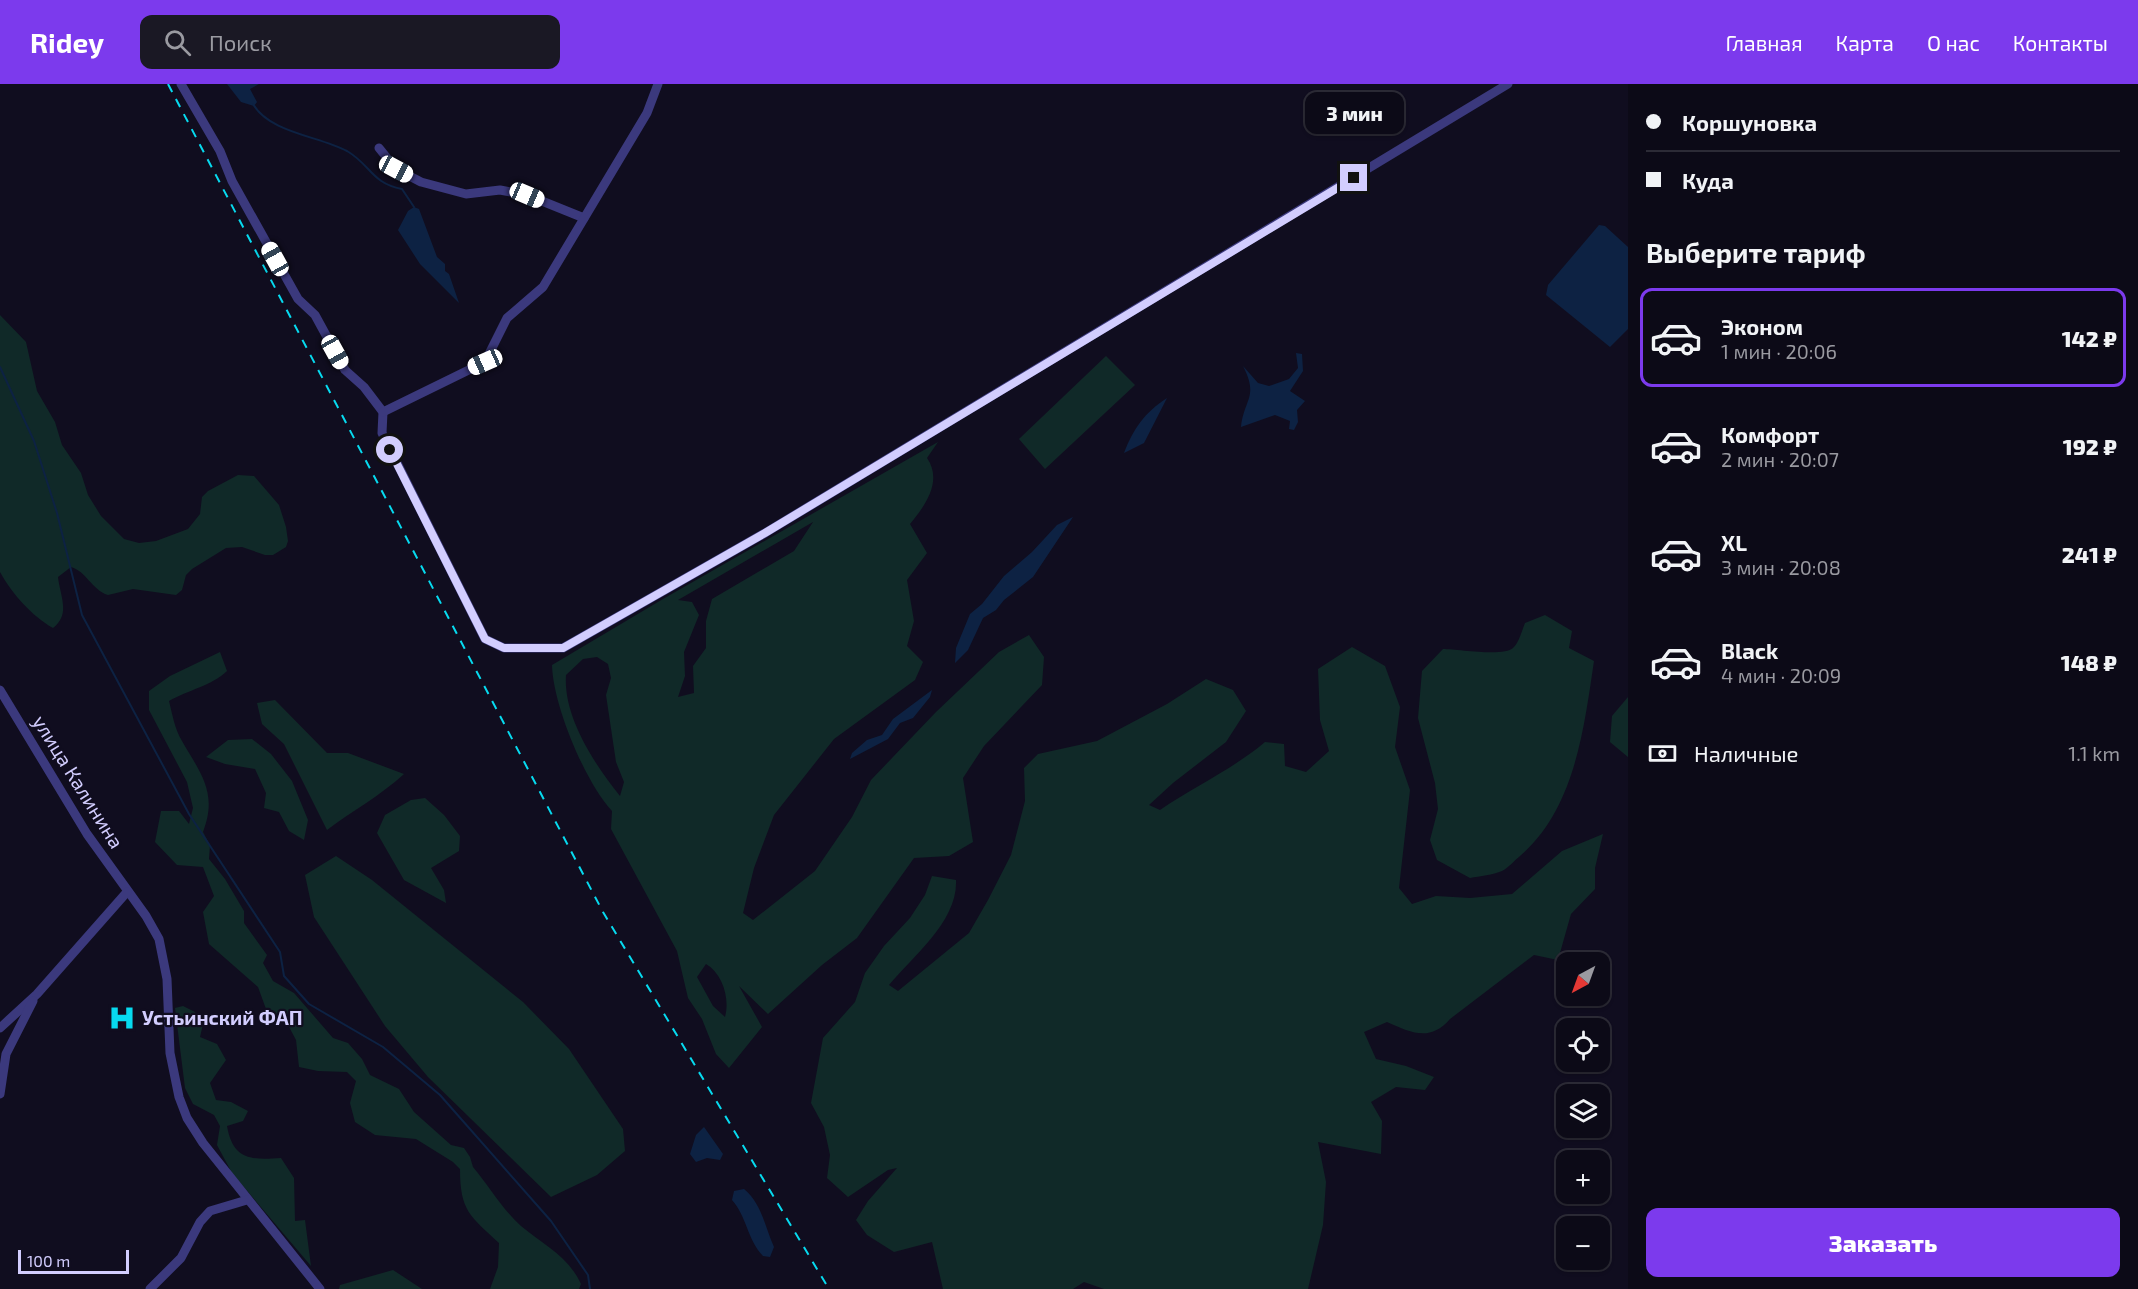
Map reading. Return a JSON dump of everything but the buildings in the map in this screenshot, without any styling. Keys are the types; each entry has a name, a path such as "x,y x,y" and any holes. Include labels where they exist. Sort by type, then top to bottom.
{"street":[{"path":"181,84 220,151 232,181 298,299 315,315 345,370 364,387 382,412 382,432 485,639 504,648 563,648 765,533 1508,84"},
{"path":"382,412 485,362 507,318 543,287 647,113 658,84"},
{"path":"379,148 396,169 421,182 466,194 500,190 527,195 584,218"},
{"name":"улица Калинина","path":"0,690 68,805 150,924 165,959 170,1053 179,1097 188,1118 203,1143 320,1289"},
{"path":"0,1028 37,994 127,892"},
{"path":"0,1094 6,1054 37,994"},
{"path":"150,1289 182,1258 200,1222 210,1211 247,1200"}],"green space":[{"path":"0,315 26,342 37,391 55,422 62,445 81,473 88,495 101,516 124,539 139,543 156,541 188,529 200,514 202,497 208,491 238,475 254,476 279,505 286,527 288,541 286,547 273,555 265,555 242,547 226,548 192,569 186,575 182,590 176,595 133,589 108,595 102,593 81,572 71,567 58,577 63,611 58,623 53,628 30,611 0,572"},
{"path":"1106,356 1135,385 1045,469 1019,439"},
{"path":"938,442 927,458 933,475 930,493 910,524 927,553 907,580 914,621 907,646 923,662 915,680 834,739 774,815 754,868 743,913 753,920 815,871 852,817 871,780 936,712 999,652 1029,635 1044,657 1042,685 984,746 963,778 973,842 949,856 914,858 857,938 822,965 768,1014 739,986 762,1027 729,1068 716,1054 702,1019 688,998 677,951 611,829 612,811 591,782 581,763 564,721 554,682 552,665","holes":["813,522 794,551 712,599 706,621 706,648 693,666 694,693 678,697 685,676 684,652 699,615 692,602 678,600","597,657 608,664 611,678 606,695 616,762 624,782 620,796 582,740 570,707 566,691 566,675 583,659","706,964 717,974 726,995 725,1017 713,1006 697,977"]},
{"path":"1545,615 1572,631 1569,648 1594,661 1581,740 1574,766 1565,791 1539,837 1504,870 1495,874 1470,878 1437,860 1430,840 1438,809 1435,783 1418,718 1422,671 1443,649 1508,651 1517,643 1525,623"},
{"path":"1352,647 1385,666 1400,707 1395,747 1410,790 1399,888 1412,904 1436,896 1470,898 1512,894 1562,851 1603,834 1595,868 1595,889 1571,914 1560,952 1556,952 1556,960 1534,955 1435,1031 1413,1032 1387,1022 1364,1032 1376,1059 1406,1066 1434,1077 1425,1090 1396,1087 1371,1102 1382,1121 1381,1154 1318,1142 1326,1182 1323,1225 1308,1289 1104,1289 1084,1282 1073,1289 943,1289 932,1242 894,1252 867,1235 856,1220 868,1201 897,1168 888,1170 848,1197 827,1178 830,1155 824,1127 811,1103 823,1038 855,1002 865,973 884,946 910,918 925,895 932,876 956,880 955,895 950,910 932,937 889,985 898,991 969,933 1011,855 1025,801 1024,768 1038,754 1097,741 1167,704 1206,679 1233,690 1246,711 1226,742 1173,783 1149,805 1160,810 1240,761 1265,742 1284,744 1285,766 1306,772 1329,751 1320,720 1318,669"},
{"path":"220,652 227,671 207,684 169,701 177,732 201,774 208,795 209,806 203,832 210,845 209,859 225,879 244,911 244,923 267,955 263,963 273,981 294,993 333,1038 348,1043 362,1059 370,1075 399,1089 414,1112 451,1145 464,1148 473,1167 508,1213 562,1258 576,1274 581,1284 579,1289 490,1289 498,1267 499,1243 469,1212 462,1194 460,1169 453,1162 416,1139 375,1135 355,1122 350,1103 356,1081 347,1072 318,1071 299,1067 296,1040 288,1025 266,1009 258,987 209,944 203,912 214,896 203,867 177,865 155,842 161,811 179,811 189,824 193,808 187,782 149,710 149,691 170,676"},
{"path":"1628,697 1628,757 1610,742 1612,716"},
{"path":"275,700 327,753 348,753 404,774 327,830 284,744 262,724 257,703"},
{"path":"252,739 271,754 292,781 308,820 304,840 289,831 279,812 264,808 266,793 255,769 225,764 206,757 228,740"},
{"path":"425,798 444,815 460,836 459,851 431,868 444,890 446,903 404,880 377,833 385,815 411,800"},
{"path":"336,856 372,880 523,1002 569,1049 623,1129 625,1151 597,1175 551,1197 428,1077 385,1026 314,917 305,875"},
{"path":"183,1006 195,1012 203,1024 200,1037 217,1044 226,1060 210,1083 216,1100 231,1102 248,1111 243,1121 227,1126 234,1146 245,1156 252,1158 281,1158 294,1178 295,1221 305,1220 311,1266 232,1173 217,1145 220,1126 214,1115 193,1104 185,1088 175,1008"},
{"path":"393,1270 422,1289 339,1289 340,1285"}],"water":[{"path":"227,84 259,84 250,89 257,102 254,106 241,102"},
{"path":"414,207 419,209 437,257 445,264 445,271 449,274 459,303 420,264 398,230 408,211"},
{"path":"1599,225 1605,226 1628,247 1628,329 1610,347 1546,295 1548,285"},
{"path":"1296,353 1302,354 1303,371 1290,391 1305,401 1297,410 1298,422 1294,430 1289,429 1290,421 1275,415 1241,427 1250,392 1248,376 1243,366 1258,383 1269,386 1289,379 1298,368"},
{"path":"1167,398 1144,443 1124,453 1131,436 1141,422 1152,409"},
{"path":"1073,517 1033,577 1004,600 996,610 983,618 968,650 955,663 956,648 970,614 982,604 1004,576 1032,552 1057,525"},
{"path":"932,690 930,697 913,718 900,723 888,739 850,759 852,753 867,740 882,735 893,719"},
{"path":"704,1127 723,1154 720,1160 707,1158 696,1162 690,1154 696,1135"},
{"path":"744,1189 755,1202 774,1247 770,1257 763,1256 758,1249 732,1200 734,1191"}],"waterway":[{"path":"253,104 261,114 283,128 336,146 355,156 377,178 402,189 414,207"},
{"path":"0,367 34,441 57,513 82,615 189,814 280,952 284,976 309,1004 383,1047 440,1095 551,1221 588,1275 590,1289"}],"railway":[{"path":"168,84 603,912 829,1289"}],"place":[{"name":"Устьинский ФАП","path":"122,1018"}],"route":[{"path":"390,450 406,486 485,639 504,648 563,648 765,533 1354,178"}]}
